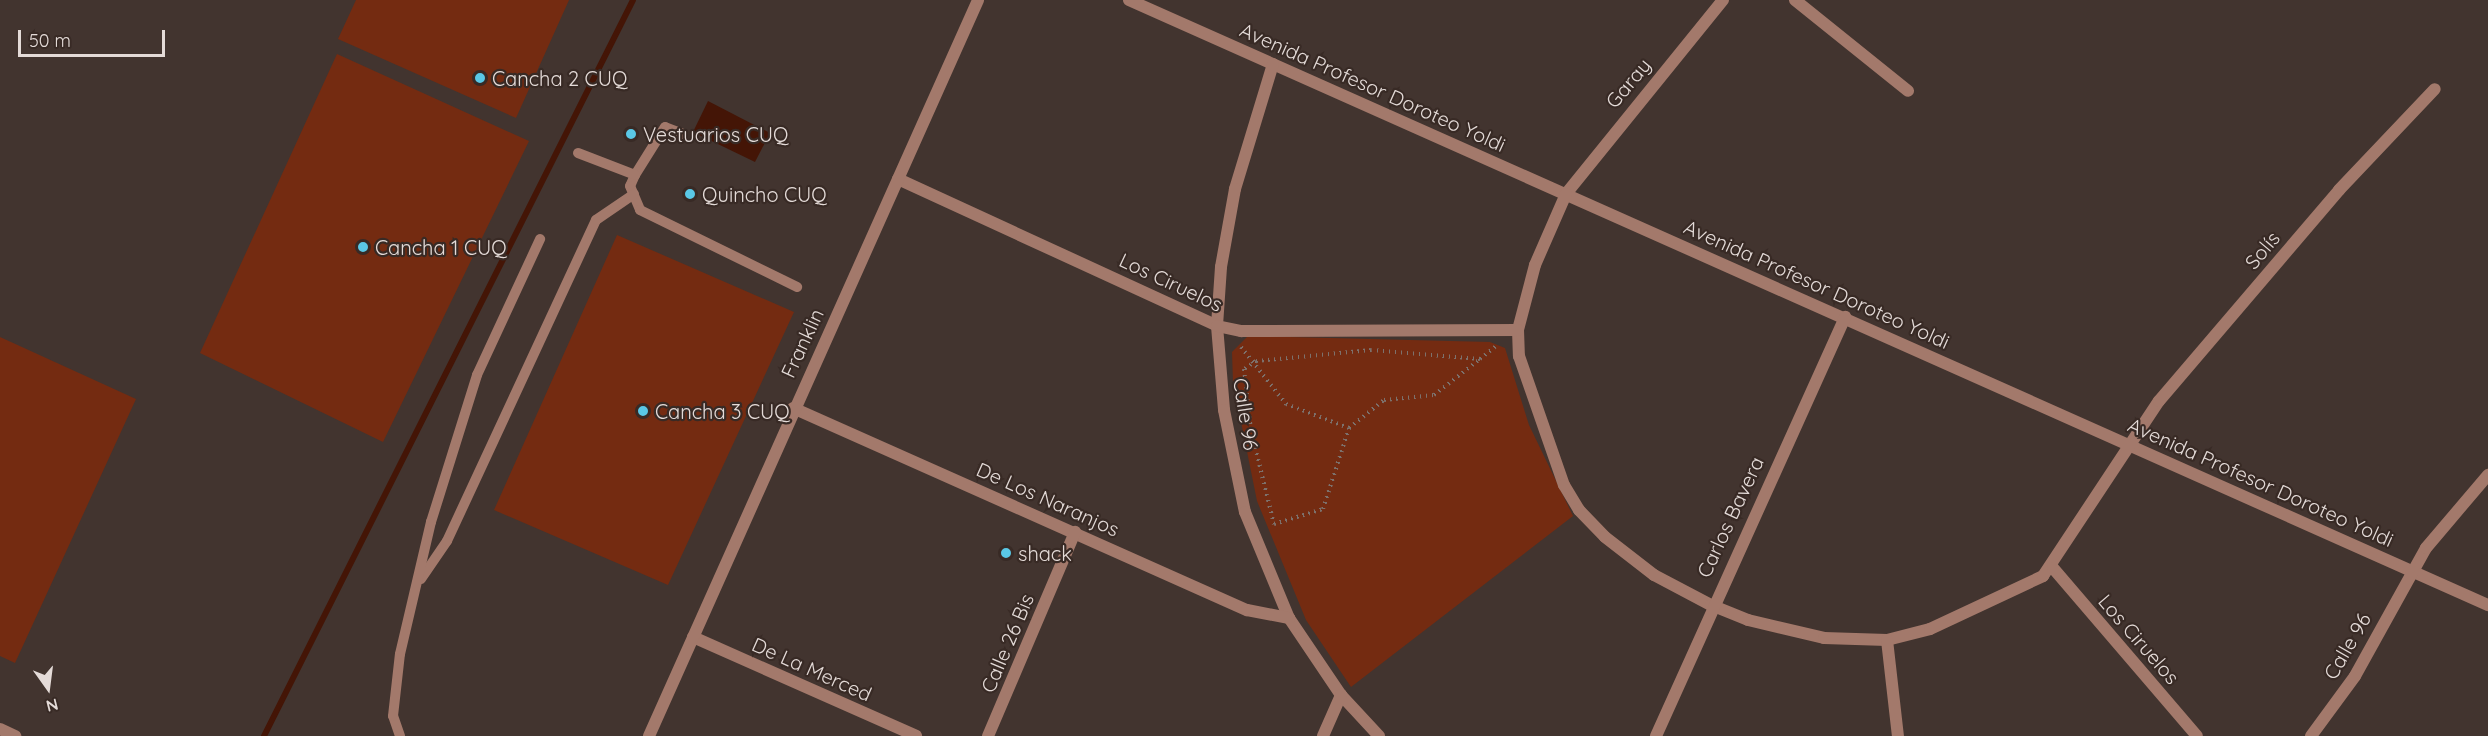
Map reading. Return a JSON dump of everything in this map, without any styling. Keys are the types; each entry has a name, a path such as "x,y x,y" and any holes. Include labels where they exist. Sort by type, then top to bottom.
{"street":[{"name":"Franklin","path":"649,736 978,0"},
{"name":"Avenida Profesor Doroteo Yoldi","path":"1129,0 2488,605"},
{"name":"Garay","path":"1723,0 1566,194 1535,265 1512,331 1531,401 1579,510 1631,559 1711,605 1785,631 1887,640"},
{"path":"1795,0 1908,91"},
{"name":"Calle 96","path":"1273,64 1235,189 1217,326 1234,468 1245,512 1289,618 1341,695 1380,736"},
{"name":"Solís","path":"2053,568 2159,401 2339,189 2435,89"},
{"name":"Los Ciruelos","path":"898,179 1217,326 1241,331 1512,331"},
{"name":"Carlos Bavera","path":"1656,736 1711,605 1845,317"},
{"name":"De Los Naranjos","path":"794,408 1247,610 1289,618"},
{"name":"Calle 96","path":"2311,736 2355,676 2412,571 2488,475"},
{"name":"Calle 26 Bis","path":"988,736 1075,532"},
{"name":"Los Ciruelos","path":"2053,568 2197,736"},
{"path":"1898,736 1887,640 1978,611 2053,568"},
{"name":"De La Merced","path":"693,637 916,736"},
{"path":"1323,736 1341,695"},
{"path":"0,729 15,736"}],"lane":[{"path":"684,134 665,127 635,175 634,194 640,210 797,287"},
{"path":"578,153 635,175"},
{"path":"419,581 447,540 596,220 634,194"},
{"path":"400,736 393,716 400,654 419,581 431,522 477,375 540,239"}],"path":[{"path":"1217,326 1256,361 1286,404 1349,428"},
{"path":"1480,359 1371,350 1256,361 1244,369 1274,524 1323,509 1349,428 1384,400 1434,395 1480,359 1512,331"}],"shaded area":[{"name":"Cancha 2 CUQ","path":"356,0 569,0 516,118 338,39"},
{"name":"Cancha 1 CUQ","path":"337,54 529,141 383,442 200,353"},
{"path":"708,101 770,133 755,162 693,132"},
{"name":"Cancha 3 CUQ","path":"617,235 794,312 668,585 494,510"},
{"path":"1248,336 1490,342 1505,348 1529,425 1573,516 1351,687 1306,620 1257,501 1233,382 1232,352"},
{"path":"0,337 136,399 15,663 0,656"}],"waterway":[{"path":"264,736 633,0"}],"place":[{"name":"Cancha 2 CUQ","path":"480,78"},
{"name":"Vestuarios CUQ","path":"631,134"},
{"name":"Quincho CUQ","path":"690,194"},
{"name":"Cancha 1 CUQ","path":"363,247"},
{"name":"Cancha 3 CUQ","path":"643,411"},
{"name":"shack","path":"1006,553"}]}
